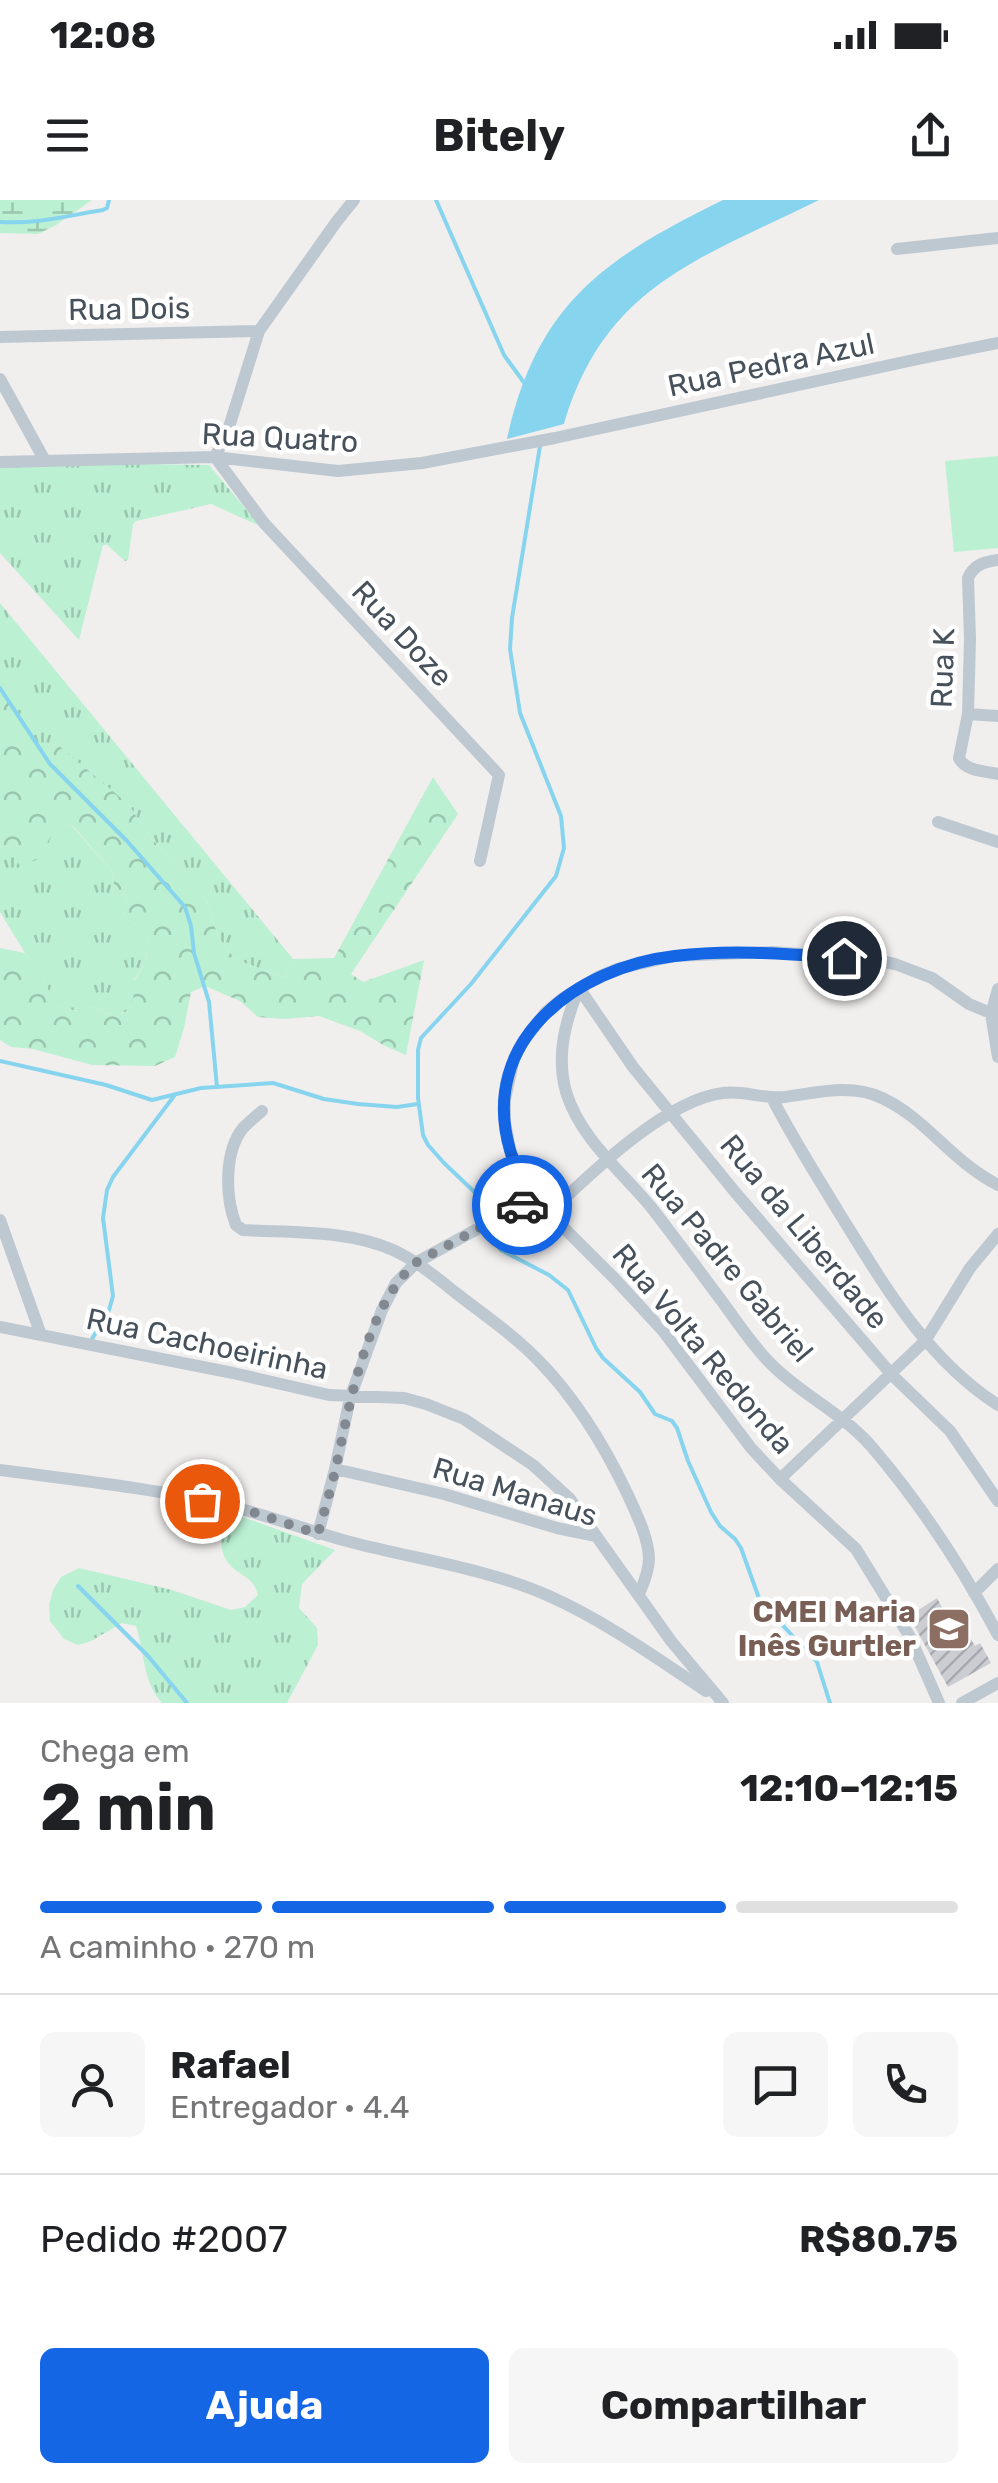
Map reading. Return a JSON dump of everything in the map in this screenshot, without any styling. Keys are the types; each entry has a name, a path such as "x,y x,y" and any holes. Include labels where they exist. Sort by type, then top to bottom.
{"street":[{"path":"215,457 229,427 259,331 354,200"},
{"path":"897,248 998,238"},
{"name":"Rua Dois","path":"0,336 259,331"},
{"name":"Rua Pedra Azul","path":"555,438 998,343"},
{"path":"0,379 45,461"},
{"name":"Rua Quatro","path":"0,462 215,457 338,471 422,463 555,438"},
{"name":"Rua Doze","path":"215,457 264,523 499,776 480,860"},
{"name":"Rua K","path":"998,560 983,562 968,578 968,714 959,758 970,768 998,774"},
{"path":"968,714 998,716"},
{"path":"938,822 998,842"},
{"name":"Rua Volta Redonda","path":"939,1703 910,1637 856,1550 780,1479 732,1425 663,1331 534,1198 508,1141 505,1099 514,1058 530,1030 562,999 617,970 660,958 772,952 870,959 932,978 969,1004 994,1015"},
{"name":"Rua da Liberdade","path":"579,988 633,1067 892,1374 950,1431 998,1501"},
{"name":"Rua Padre Gabriel","path":"579,988 563,1033 566,1092 579,1120 768,1362 844,1419 904,1486 998,1635"},
{"path":"998,989 994,1015 998,1057"},
{"path":"548,1214 629,1142 672,1114 722,1093 772,1098 847,1090 872,1094 909,1114 956,1158 998,1184"},
{"path":"772,1098 882,1282 924,1341 972,1387 998,1405"},
{"path":"262,1111 242,1129 233,1146 228,1179 236,1225 243,1230 341,1236 390,1248 417,1262 500,1326 538,1361 596,1434 610,1458 646,1544 648,1569 639,1594"},
{"path":"318,1534 350,1398 389,1294 417,1262 534,1198"},
{"path":"0,1220 42,1335"},
{"path":"780,1479 924,1341 970,1268 998,1234"},
{"name":"Rua Cachoeirinha","path":"0,1327 350,1398 404,1398 426,1404 490,1434 550,1478 596,1536"},
{"name":"Rua Manaus","path":"335,1469 596,1536 671,1641 722,1702"},
{"path":"0,1470 226,1505 318,1534 462,1567 545,1594 615,1631 722,1702"},
{"path":"974,1593 998,1569"},
{"path":"962,1703 998,1683"}],"green space":[{"path":"0,200 92,200 38,234 0,233"},
{"path":"998,456 998,548 954,552 945,461"},
{"path":"209,465 260,526 211,504 136,521 128,560 103,545 79,640 0,553 0,466"},
{"path":"0,603 293,959 285,978 235,959 218,937 207,901 151,838 128,804 36,743 0,688"},
{"path":"0,688 36,743 58,745 128,804 151,838 207,901 218,937 235,959 285,978 293,959 334,958 433,777 458,814 351,974 363,982 424,960 406,1055 360,1031 319,1016 258,1017 240,1001 205,986 191,992 175,1057 155,1066 92,1065 11,1047 0,1040 0,948 25,953 43,976 55,1006 77,1011 90,1007 117,1017 127,1011 134,995 134,981 146,962 148,934 123,915 127,902 114,885 112,871 73,826 58,824 47,850 36,860 19,865 15,856 0,861"},
{"path":"58,823 72,826 112,871 114,885 127,902 123,915 148,934 146,962 134,980 134,995 127,1011 117,1017 90,1007 78,1011 54,1006 43,976 0,912 0,861 46,843"},
{"path":"226,1511 335,1550 302,1584 299,1608 317,1628 318,1645 287,1703 162,1703 147,1676 136,1626 122,1623 78,1645 64,1639 50,1621 53,1590 61,1577 79,1568 172,1590 231,1610 245,1607 258,1595 250,1580 231,1566 223,1554"}],"water":[{"path":"723,200 819,200 735,240 662,282 631,308 604,339 582,377 564,424 507,439 520,392 537,352 557,319 582,290 644,243"}],"building":[{"path":"937,1598 961,1642 970,1638 975,1646 980,1643 991,1663 948,1687 909,1616"}],"waterway":[{"path":"0,222 40,221 103,210 109,200"},
{"path":"436,200 504,355 525,384"},
{"path":"491,1217 485,1202 444,1163 423,1135 418,1050 421,1038 471,984 556,876 564,848 561,816 520,713 510,649 540,446"},
{"path":"0,688 50,764 127,841 185,907 209,1002 217,1087"},
{"path":"0,1061 106,1085 152,1100 201,1088 273,1083 324,1099 358,1104 418,1104"},
{"path":"92,1339 113,1296 103,1218 107,1190 174,1096"},
{"path":"492,1227 501,1250 549,1275 568,1290 603,1358 640,1392 655,1414 672,1421 677,1428 711,1512 741,1548 760,1601 817,1662 830,1703"},
{"path":"78,1586 148,1656 187,1703"}],"way so far":[{"path":"202,1501 256,1513 318,1534 350,1398 389,1294 417,1262 522,1205"}],"place":[{"name":"CMEI Maria Inês Gurtler","path":"949,1629"}],"route":[{"path":"522,1205 534,1198 508,1141 505,1099 509,1075 530,1030 562,999 600,976 674,956 772,952 844,958"}]}
